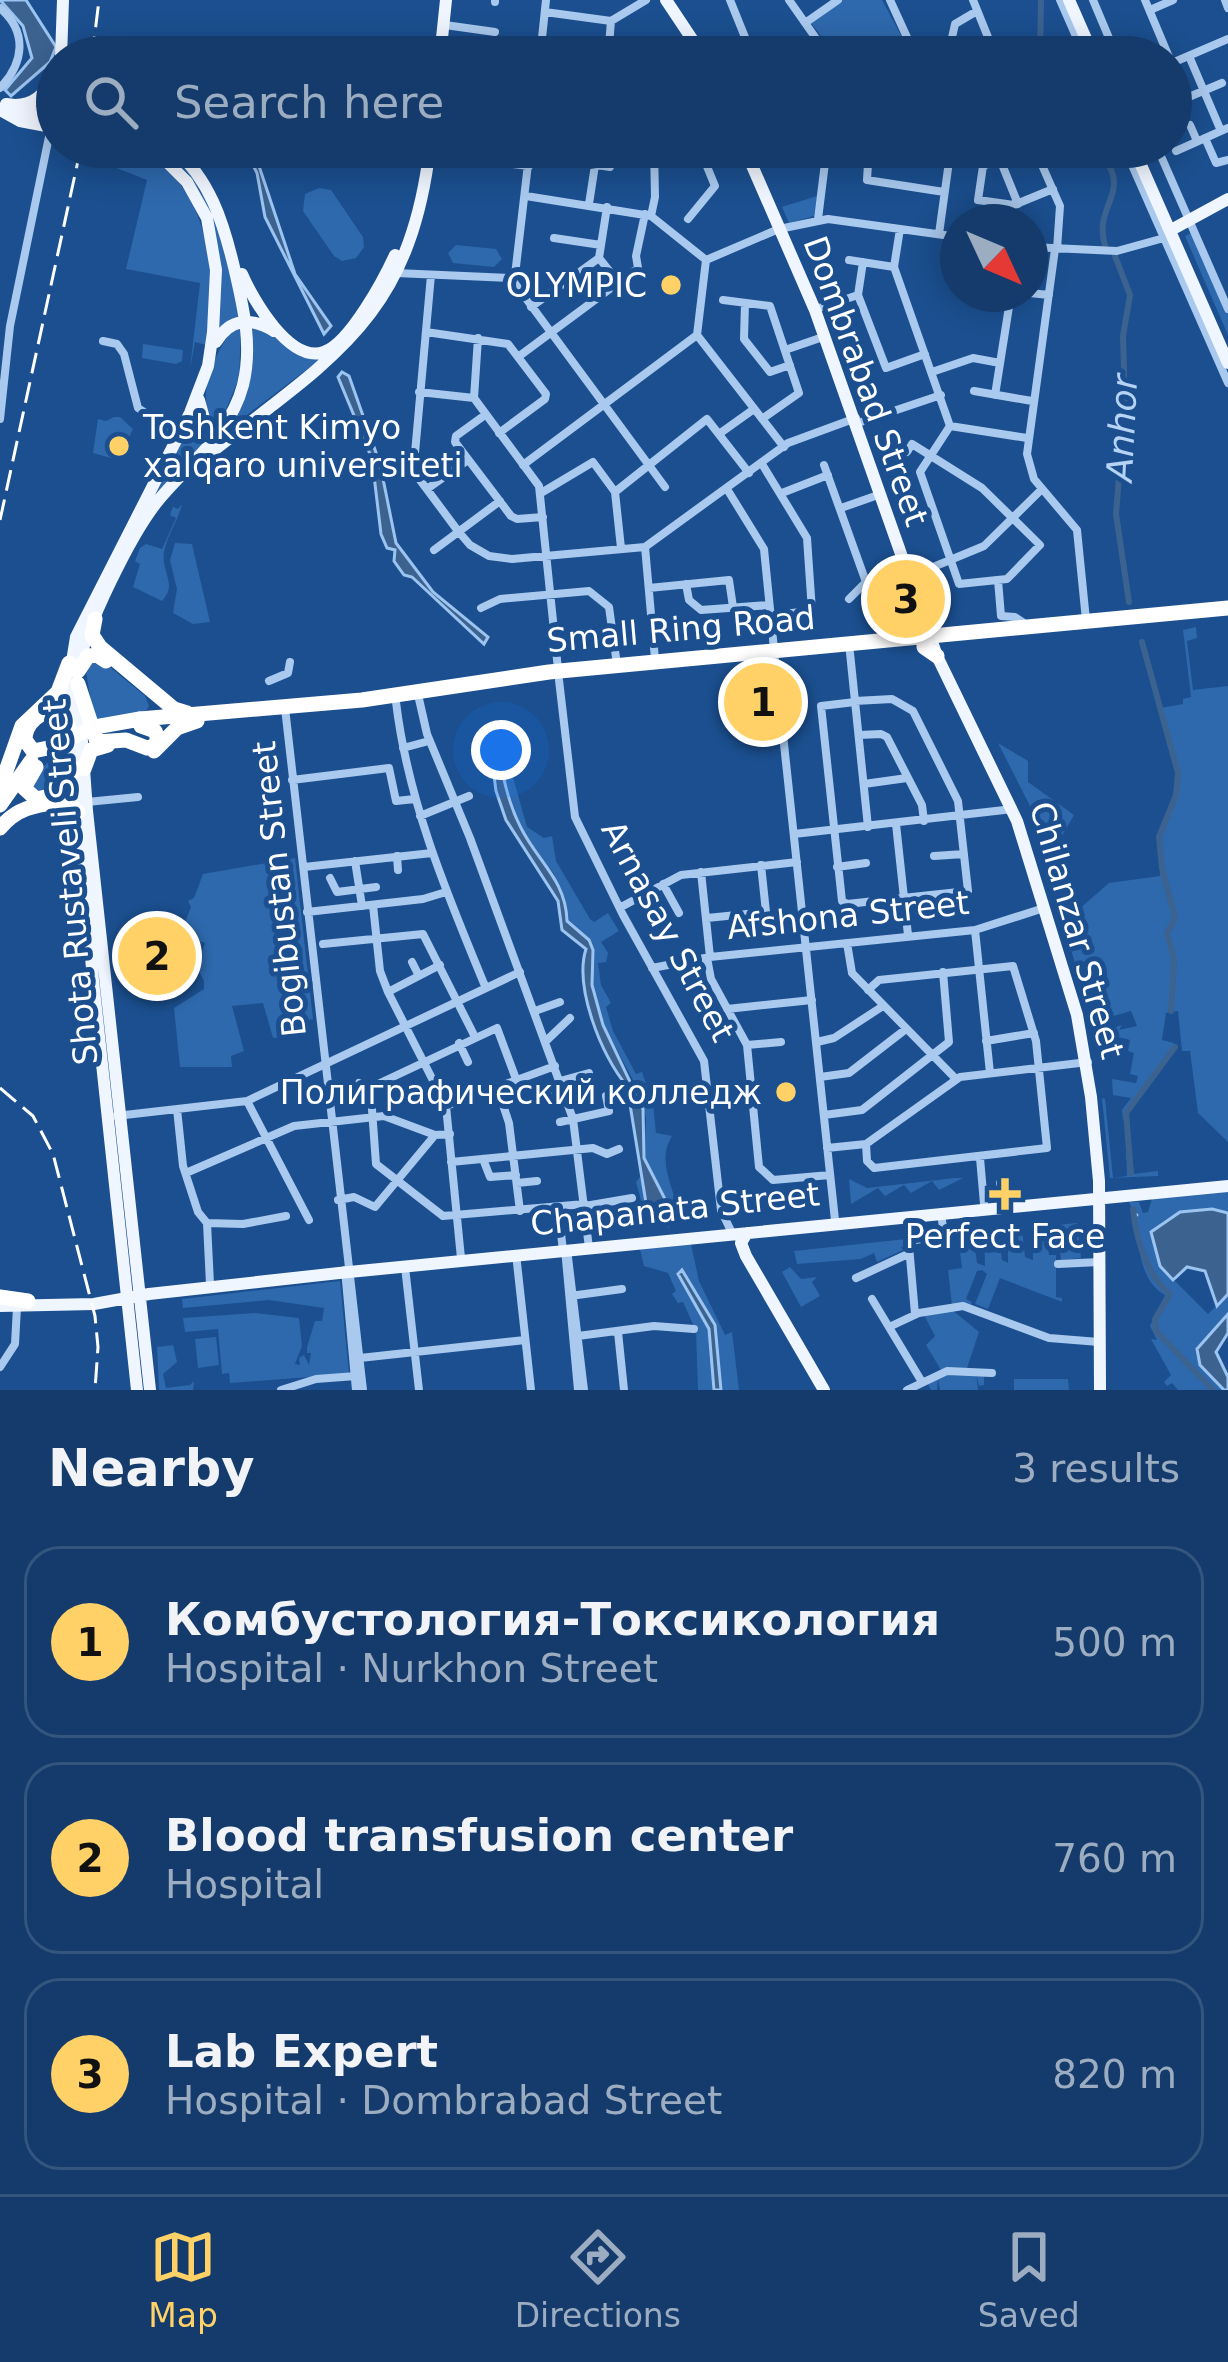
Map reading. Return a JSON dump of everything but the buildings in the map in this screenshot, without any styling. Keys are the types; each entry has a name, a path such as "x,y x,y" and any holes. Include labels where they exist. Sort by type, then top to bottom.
{"highway":[{"name":"Small Ring Road","path":"0,805 22,770 95,727 285,712 617,665 850,653 1030,627 1220,616"},
{"name":"Small Ring Road","path":"559,675 1220,616"},
{"path":"95,619 92,635 100,647 174,709 218,713"},
{"path":"0,788 22,726 88,656 104,658 148,698 150,708 140,723 155,731 158,741 147,748 124,740 97,742 75,673"},
{"name":"Small Ring Road","path":"140,723 218,713 397,705 419,696"},
{"path":"49,752 33,751 26,743 25,733 38,716 60,711 70,731"},
{"path":"36,767 24,788 36,799 65,793 95,747 126,744 154,751 176,729 200,720"},
{"name":"Small Ring Road","path":"0,825 10,799 49,752"},
{"path":"0,825 30,806 65,801 82,807"}],"main road":[{"path":"65,36 66,0"},
{"path":"441,36 442,0"},
{"path":"438,36 442,0"},
{"path":"668,0 691,36"},
{"path":"1073,1 1089,36"},
{"path":"2,104 36,99"},
{"path":"2,104 36,114"},
{"name":"Shota Rustaveli Street","path":"79,769 70,731 75,673 88,613 180,434 208,366 217,287 211,231 187,182 173,168"},
{"name":"Shota Rustaveli Street","path":"149,1390 134,1295 82,807 75,673 83,645 147,516 219,433 242,386 246,321 227,240 210,193 190,168"},
{"path":"366,314 402,247 424,192 426,168"},
{"name":"Dombrabad Street","path":"755,168 816,309 932,640"},
{"path":"1144,168 1176,230 1224,354"},
{"path":"1176,230 1228,203"},
{"path":"227,240 255,302 286,340"},
{"path":"171,488 343,342 396,273 402,247"},
{"path":"208,366 222,332 246,321 262,324 321,359"},
{"path":"202,387 201,414 206,425 219,433 238,432"},
{"name":"Dombrabad Street","path":"908,573 932,640"},
{"name":"Chilanzar Street","path":"932,640 1014,809 1088,1062 1102,1195 1102,1390"},
{"name":"Chapanata Street","path":"10,1302 94,1301 1228,1182"},
{"name":"Chilanzar Street","path":"1102,1195 1103,1342"},
{"name":"Arnasay Street","path":"739,1234 826,1390"},
{"name":"Chapanata Street","path":"347,1271 461,1260"},
{"name":"Shota Rustaveli Street","path":"134,1295 137,1390"}],"street":[{"path":"543,36 545,0"},
{"path":"545,12 611,21 646,0"},
{"path":"730,0 745,36"},
{"path":"788,0 814,36"},
{"path":"805,23 838,0"},
{"path":"906,36 892,3 909,0"},
{"path":"973,0 987,36"},
{"path":"1093,0 1108,36"},
{"path":"1160,36 1147,5 1173,0"},
{"path":"1073,1 1080,36"},
{"path":"0,8 12,20 20,54 14,73 0,88"},
{"path":"954,36 955,24 977,11"},
{"path":"610,36 611,21"},
{"path":"443,25 495,32"},
{"path":"1192,55 1228,39"},
{"path":"1192,64 1224,129 1192,144"},
{"path":"1192,96 1222,83"},
{"path":"1192,128 1216,164 1228,160"},
{"path":"0,419 4,363 44,168"},
{"path":"396,273 511,278 529,168"},
{"path":"589,204 595,168"},
{"path":"518,357 638,268 636,256 655,197 654,168"},
{"path":"688,219 715,186 708,168"},
{"path":"818,219 824,168"},
{"path":"866,168 868,181 944,192"},
{"path":"706,260 781,228 818,219 939,234 948,168"},
{"path":"983,168 978,200 1018,204 1053,189"},
{"path":"1004,168 1018,204"},
{"path":"1044,168 1060,212 1027,438 1030,471 1077,530 1086,622"},
{"path":"1161,168 1176,230 1228,309"},
{"path":"526,196 648,215 706,260"},
{"path":"531,307 598,258 607,207"},
{"path":"900,229 894,267 950,426"},
{"path":"1048,248 1117,251 1176,230"},
{"path":"554,238 601,245"},
{"path":"598,258 619,283"},
{"path":"706,260 697,335 784,446"},
{"path":"849,260 894,267"},
{"path":"863,262 857,295 886,368 925,354"},
{"path":"431,275 413,460 427,490 458,531 489,556 547,557 645,547 784,446 941,395"},
{"path":"511,278 665,487"},
{"path":"0,293 16,295"},
{"path":"816,309 857,295"},
{"path":"723,301 770,306 790,365 799,393 762,419"},
{"path":"745,303 744,339 770,372 790,365"},
{"path":"995,395 1008,312"},
{"path":"426,332 508,344 518,357 546,397 499,433"},
{"path":"524,465 697,335"},
{"path":"785,350 826,336"},
{"path":"478,338 474,398 485,415 541,493 591,461 615,492 621,548"},
{"path":"103,341 117,344 124,354 138,408 180,434"},
{"path":"1224,354 1228,383"},
{"path":"932,372 973,358 1000,362"},
{"path":"418,392 474,398"},
{"path":"974,392 1033,401"},
{"path":"719,434 754,409"},
{"path":"485,415 456,436 455,442 517,519 543,517"},
{"path":"615,492 707,419 749,473"},
{"path":"950,426 1027,438"},
{"path":"907,452 912,444 930,455 982,488 1040,545 1007,579 959,584 950,560 920,472 930,455 950,426"},
{"path":"427,490 468,460"},
{"path":"686,584 689,600 701,610 812,611 807,538 762,464"},
{"path":"782,493 826,470 866,582"},
{"path":"727,489 764,549 835,1222"},
{"path":"849,599 866,582 908,573 984,546 1042,489"},
{"name":"Arnasay Street","path":"541,493 575,817 703,1059 739,1234"},
{"path":"841,508 881,494"},
{"path":"434,550 500,501"},
{"path":"645,547 655,662"},
{"path":"649,588 730,580 733,607"},
{"path":"998,580 1001,616 1016,617 1030,627"},
{"path":"481,608 500,599 589,591 609,607 617,665"},
{"path":"850,653 868,827"},
{"path":"269,681 288,673 290,662"},
{"path":"419,696 429,741 573,1119 576,1178 585,1205 589,1247"},
{"path":"892,699 910,708 958,801 960,817 968,891 844,904 821,706 892,699"},
{"path":"397,705 420,816 485,986"},
{"name":"Bogibustan Street","path":"285,712 307,912"},
{"path":"859,735 886,736 922,805 924,821"},
{"path":"403,748 429,741"},
{"path":"293,780 389,768 396,801 415,799"},
{"path":"864,784 908,778"},
{"name":"Bogibustan Street","path":"293,780 360,1390"},
{"path":"420,816 469,796"},
{"path":"82,807 138,797"},
{"path":"794,834 1014,809"},
{"path":"896,824 908,935"},
{"path":"304,867 432,853"},
{"path":"934,856 964,854"},
{"path":"397,856 398,870"},
{"path":"355,861 388,992 446,1106 461,1260"},
{"path":"621,907 681,875 796,862"},
{"path":"837,867 866,863"},
{"path":"706,918 766,912 761,865"},
{"path":"701,872 711,979 747,1045 759,1167 773,1180 830,1175"},
{"path":"330,878 337,892 376,887"},
{"path":"663,884 679,913"},
{"path":"307,912 423,899 446,892"},
{"path":"734,900 736,915"},
{"name":"Afshona Street","path":"652,968 709,957 975,929 1046,907"},
{"path":"975,929 990,1073"},
{"path":"323,944 423,934 475,1037"},
{"path":"847,943 850,970 956,1079"},
{"path":"412,962 419,976"},
{"path":"388,992 440,965"},
{"path":"866,1144 867,1161 874,1168 1046,1150 1034,1033 1013,965 878,980 868,990"},
{"path":"114,1117 247,1101 520,972"},
{"path":"824,1114 862,1110 934,1057 950,1039 943,972"},
{"path":"528,993 539,988"},
{"path":"727,1009 812,1000"},
{"path":"535,1011 560,1002"},
{"path":"817,1042 836,1037 884,1006"},
{"path":"546,1041 570,1018"},
{"path":"374,1090 459,1043 497,1028 516,1079"},
{"path":"820,1077 849,1073 906,1029"},
{"path":"986,1041 1034,1033"},
{"path":"747,1045 781,1042"},
{"path":"459,1043 468,1062"},
{"path":"827,1148 866,1144 956,1079 1088,1062"},
{"path":"446,1106 554,1066"},
{"path":"560,1082 589,1073"},
{"path":"359,1083 374,1090"},
{"path":"497,1087 509,1123 520,1211"},
{"path":"374,1090 376,1163 443,1216 632,1198"},
{"path":"551,1097 564,1092"},
{"path":"560,1122 609,1111 606,1096"},
{"path":"247,1101 308,1220"},
{"path":"178,1109 186,1173 198,1212 207,1223 210,1286"},
{"path":"186,1173 289,1127 384,1116 434,1135 450,1134"},
{"path":"339,1200 354,1197 375,1207 434,1135"},
{"path":"451,1162 593,1148 608,1154 619,1149"},
{"path":"980,1158 984,1207"},
{"path":"483,1159 490,1177 537,1181"},
{"path":"1000,1183 1002,1205"},
{"path":"558,1207 581,1390"},
{"path":"915,1314 908,1252 911,1241 944,1234 941,1211"},
{"path":"207,1223 243,1224 286,1216"},
{"path":"856,1278 908,1252"},
{"path":"516,1254 531,1390"},
{"path":"1058,1264 1101,1262"},
{"path":"405,1267 418,1390"},
{"name":"Bogibustan Street","path":"347,1271 360,1358 358,1376"},
{"path":"571,1295 622,1289"},
{"path":"872,1299 922,1382"},
{"path":"0,1367 15,1344 10,1302"},
{"path":"889,1327 915,1314 965,1306 1052,1339 1103,1342"},
{"path":"576,1336 653,1326 694,1329"},
{"path":"618,1332 624,1390"},
{"path":"360,1358 525,1340"},
{"path":"907,1390 947,1371 992,1373"},
{"path":"281,1390 316,1379 358,1376"}],"shaded area":[{"path":"0,0 26,0 49,36 36,36 36,74 11,96 5,90 32,58 23,26"},
{"path":"843,0 882,0 901,36 821,36 811,23"},
{"path":"117,168 164,168 170,173 195,210 209,254 206,345 195,342 190,369 200,283 126,269 147,180"},
{"path":"182,168 191,172 215,220 239,317 218,329 214,228 195,184"},
{"path":"254,168 259,168 295,274 331,326 324,334 265,217"},
{"path":"319,188 331,190 363,237 364,247 356,258 342,261 334,256 303,211 305,194"},
{"path":"817,196 814,216 789,223 782,207"},
{"path":"1191,233 1228,315 1228,335 1185,236"},
{"path":"456,245 496,249 502,259 494,267 453,263 448,253"},
{"path":"251,324 302,356 347,339 227,430"},
{"path":"236,327 241,329 239,378 218,429 210,419 206,392 214,362"},
{"path":"143,344 183,350 182,361 142,358"},
{"path":"342,372 349,376 380,464 396,543 433,592 488,637 484,644 412,577 404,575 394,561 395,550 387,548 372,459 338,377"},
{"path":"195,416 210,437 148,510"},
{"path":"114,417 133,429 118,460 93,453 98,419"},
{"path":"182,504 164,552 169,584 162,601 133,587 140,564 135,561 146,544 162,549 176,518 170,515 173,507"},
{"path":"175,543 192,544 210,622 193,624 173,613 177,589 170,560"},
{"path":"1196,627 1197,638 1187,641 1193,690 1228,686 1228,1142 1198,1113 1190,1051 1182,1051 1178,1011 1166,1013 1162,1040 1173,1046 1123,1120 1122,1110 1131,1098 1113,1095 1112,1079 1136,1083 1138,1076 1130,1074 1134,1053 1128,1051 1130,1040 1118,1037 1116,1027 1137,1026 1131,1011 1096,1021 1063,923 1109,883 1160,876 1160,833 1179,780 1161,708 1183,704 1183,699 1191,697 1183,630"},
{"path":"100,659 145,696 146,711 94,722 86,671 87,663"},
{"path":"495,727 515,816 562,894 567,921 589,940 593,950 592,985 603,1025 643,1109 644,1158 666,1201 665,1216 646,1203 627,1086 599,1039 587,1001 586,949 562,930 558,901 506,820 496,791 488,730"},
{"path":"998,743 1028,761 1028,782 1074,815 1060,839 1043,849 1029,804"},
{"path":"67,751 68,784 38,796 29,784 47,763"},
{"path":"513,759 511,770 527,827 544,838 552,836 556,861 590,919 594,922 608,913 619,931 601,942 608,953 606,962 598,963 601,985 611,1003 606,1007 613,1031 636,1074 642,1072 656,1133 672,1136 666,1163 678,1210 668,1229 667,1223 658,1226 644,1211 636,1182 640,1177 652,1211 662,1217 666,1201 644,1157 646,1118 633,1080 603,1024 592,985 589,940 566,921 554,874 522,831 504,789 501,760"},
{"path":"295,858 313,1019 301,1022 298,1035 273,1038 263,1003 232,1006 244,1051 231,1056 232,1067 180,1067 174,1008 204,989 197,968 205,943 180,935 191,907 188,901 194,898 203,874"},
{"path":"1105,1099 1113,1178 1110,1178"},
{"path":"1125,1123 1130,1170 1133,1174 1158,1171 1158,1176 1114,1178 1127,1176"},
{"path":"955,1178 963,1178 939,1190 932,1181 911,1193 904,1185 885,1196 878,1188 851,1204 849,1179 867,1188"},
{"path":"1228,1191 1228,1213 1186,1212 1151,1232 1160,1266 1208,1314 1228,1294 1228,1314 1198,1347 1201,1365 1224,1390 1178,1390 1164,1382 1171,1375 1151,1339 1157,1340 1150,1326 1165,1295 1147,1276 1129,1202 1139,1202 1143,1213 1148,1212 1152,1199"},
{"path":"1212,1209 1228,1213 1228,1294 1217,1306 1205,1271 1187,1267 1173,1280 1160,1266 1151,1232 1180,1212"},
{"path":"1077,1223 1081,1258 1061,1260 1057,1225"},
{"path":"1046,1225 1049,1255 1056,1255 1056,1297 1062,1302 1000,1278 988,1309 975,1304 987,1274 982,1270 977,1271 966,1299 972,1302 970,1306 952,1305 948,1270 962,1268 958,1235 973,1233 977,1263 985,1266 984,1233 987,1253 996,1252 992,1231 998,1231 1002,1260 1008,1263 1008,1229 1022,1227 1025,1257 1033,1260 1032,1226"},
{"path":"906,1239 903,1250 877,1262 874,1253 861,1259 797,1264 794,1251"},
{"path":"691,1244 699,1281 725,1335 732,1332 739,1390 698,1390 696,1331 683,1302 678,1303 672,1294 676,1291 668,1273 644,1266 640,1249"},
{"path":"790,1267 801,1279 817,1277 812,1282 820,1296 801,1307 782,1272"},
{"path":"682,1270 715,1325 721,1390 714,1390 709,1329 678,1274"},
{"path":"340,1281 349,1374 230,1383 229,1373 222,1374 218,1329 185,1332 183,1318 255,1313 299,1318 302,1346 295,1364 300,1365 304,1355 309,1365 307,1347 324,1308 269,1300 183,1308 182,1299"},
{"path":"951,1309 979,1332 967,1368 941,1370 926,1345 935,1336 923,1313"},
{"path":"1228,1314 1228,1333 1216,1352 1228,1377 1228,1390 1224,1390 1200,1365 1197,1349"},
{"path":"216,1337 219,1365 198,1368 195,1339"},
{"path":"173,1345 177,1362 163,1374 166,1388 194,1381 193,1390 159,1390 157,1347"},
{"path":"947,1372 976,1375 978,1390 940,1390 938,1379 937,1390 931,1390 927,1382"},
{"path":"1014,1379 1068,1379 1069,1390 1014,1390"}],"waterway":[{"name":"Anhor","path":"1040,36 1041,0"},
{"name":"Anhor","path":"1105,245 1104,218 1114,186 1110,168"},
{"name":"Anhor","path":"1115,256 1130,295 1123,336 1125,403 1116,514 1129,602"},
{"name":"Anhor","path":"1142,642 1178,773 1176,795 1159,837 1175,918 1167,933 1174,959 1171,1011"},
{"name":"Anhor","path":"1131,1173 1126,1113 1175,1047"},
{"name":"Anhor","path":"1133,1209 1144,1255 1170,1294 1155,1319 1156,1331 1213,1390"}],"railway":[{"path":"95,36 99,0"},
{"path":"0,520 76,168"},
{"path":"0,1088 33,1116 53,1154 95,1316 95,1390"}],"place":[{"name":"OLYMPIC","path":"671,285"},
{"name":"Toshkent Kimyo xalqaro universiteti","path":"119,446"},
{"name":"Lab Expert","path":"906,599"},
{"name":"Комбустология-Токсикология","path":"763,702"},
{"name":"Blood transfusion center","path":"157,956"},
{"name":"Полиграфический колледж","path":"786,1092"},
{"name":"Perfect Face","path":"1005,1194"}]}
